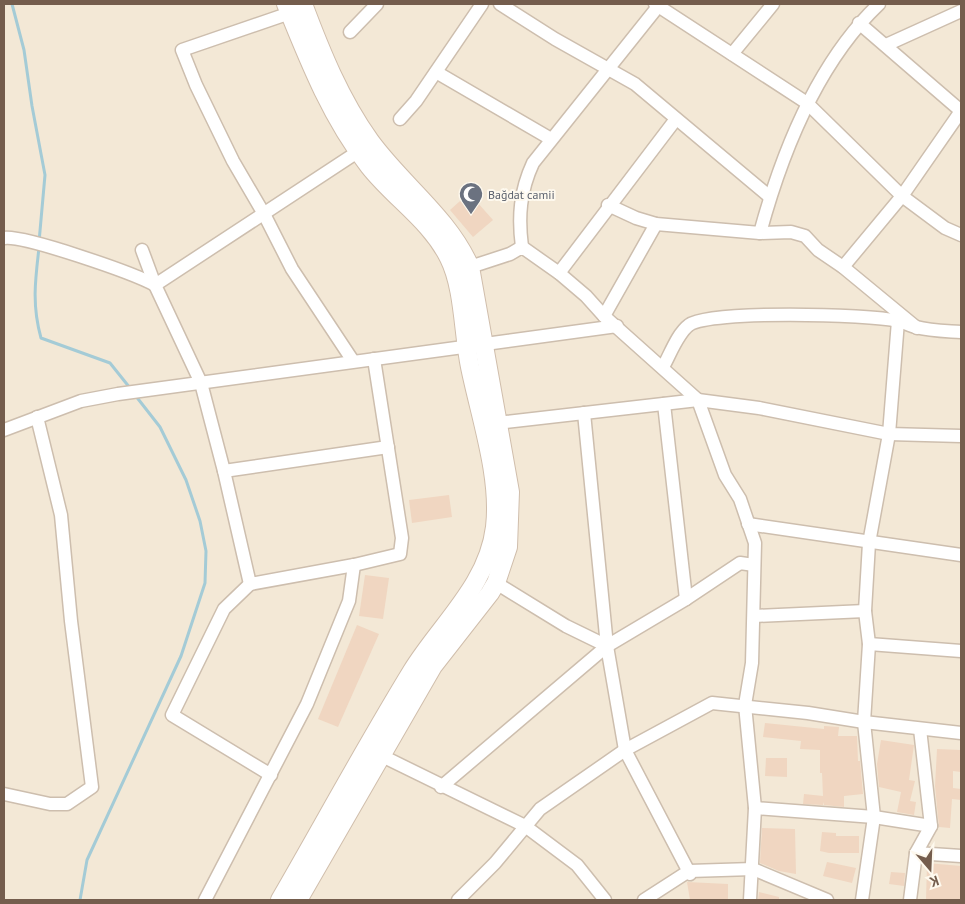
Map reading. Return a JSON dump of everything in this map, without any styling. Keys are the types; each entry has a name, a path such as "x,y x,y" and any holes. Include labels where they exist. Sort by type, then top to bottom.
{"main road":[{"path":"293,7 317,82 340,124 370,166 434,234 450,259 497,422 510,492 511,510 508,547 496,583 482,605 433,666 298,900"},
{"path":"280,900 414,668 467,596 480,574 490,551 495,527 494,489 474,345 474,281 470,267 456,238 386,160 355,118 322,53 293,7"}],"street":[{"path":"350,32 377,4"},
{"path":"400,119 436,72 482,4"},
{"path":"500,4 555,39 608,67 635,84 770,197"},
{"path":"732,54 773,4"},
{"path":"760,233 770,197 807,103 859,23 879,4"},
{"path":"750,900 755,808 745,705 752,664 755,543 740,499 725,475 698,400 558,273 522,247 519,225 524,181 532,163 658,5 807,103 902,196 945,228 961,235"},
{"path":"293,7 182,50 196,85 233,161 264,214 292,269 353,361"},
{"path":"886,45 961,11"},
{"path":"843,267 902,196 961,111 859,23"},
{"path":"436,72 551,139"},
{"path":"558,273 608,205 676,119"},
{"path":"154,285 359,151"},
{"path":"608,205 636,218 656,224 760,233 791,232 805,236 818,250 843,267 917,328"},
{"path":"604,316 656,224"},
{"path":"8,237 57,250 139,276 154,285"},
{"path":"470,267 510,254 522,247"},
{"path":"142,250 154,285 201,382 250,584"},
{"path":"663,367 682,331 688,325 706,319 804,315 898,321 917,328 961,332"},
{"path":"862,900 874,818 864,722 869,644 865,612 869,543 889,434 898,321"},
{"path":"4,430 81,401 118,394 617,326"},
{"path":"271,775 172,715 224,609 250,584 354,565 400,554 402,538 374,359"},
{"path":"497,422 698,400 759,408 889,434 961,436"},
{"path":"664,404 686,599"},
{"path":"584,413 607,646 625,750 690,873"},
{"path":"4,794 50,804 67,804 92,787 60,515 37,417"},
{"path":"224,472 388,447"},
{"path":"748,524 961,555"},
{"path":"442,787 607,646 686,599 740,563 754,565"},
{"path":"206,900 307,704 349,601 354,565"},
{"path":"496,583 566,626 607,646"},
{"path":"754,616 865,612"},
{"path":"869,644 961,651"},
{"path":"458,900 495,863 540,809 625,750 712,703 745,705 864,722 961,733"},
{"path":"910,900 916,854 930,826 920,729"},
{"path":"380,755 525,826 577,865 605,900"},
{"path":"755,808 874,818 930,826"},
{"path":"916,854 961,856"},
{"path":"644,900 660,895 690,873 753,869 827,900"}],"shaded area":[{"path":"4,4 961,4 961,900 4,900"}],"building":[{"name":"Bağdat camii","path":"469,193 493,220 473,237 450,210"},
{"path":"449,495 452,517 412,523 409,500"},
{"path":"365,575 389,578 383,619 359,616"},
{"path":"357,625 379,634 338,727 318,719"},
{"path":"765,723 824,729 824,726 839,727 838,736 857,736 858,761 860,761 863,794 844,796 844,807 824,805 824,802 823,805 803,804 804,794 823,796 820,750 800,749 801,741 763,737"},
{"path":"881,740 914,745 909,780 915,781 910,801 916,802 914,815 897,812 901,792 879,787 877,764"},
{"path":"937,749 961,750 961,772 953,771 953,788 961,789 961,800 952,799 950,828 939,827 935,786"},
{"path":"766,758 787,758 787,777 765,776"},
{"path":"762,828 795,829 796,874 779,871 760,863"},
{"path":"822,832 836,833 836,836 859,836 859,853 829,853 820,851"},
{"path":"827,862 856,868 852,883 823,876"},
{"path":"927,863 961,866 961,900 926,900"},
{"path":"891,872 905,873 904,886 889,884"},
{"path":"687,882 728,884 728,900 690,900"},
{"path":"759,892 779,897 779,900 758,900"}],"waterway":[{"path":"12,4 24,50 45,175 39,242"},
{"path":"39,248 35,304 41,338 110,363 130,388"},
{"path":"80,900 87,860 181,656 205,583 206,551 200,521 186,480 160,427 135,395"}],"place":[{"name":"Bağdat camii","path":"471,215"}]}
